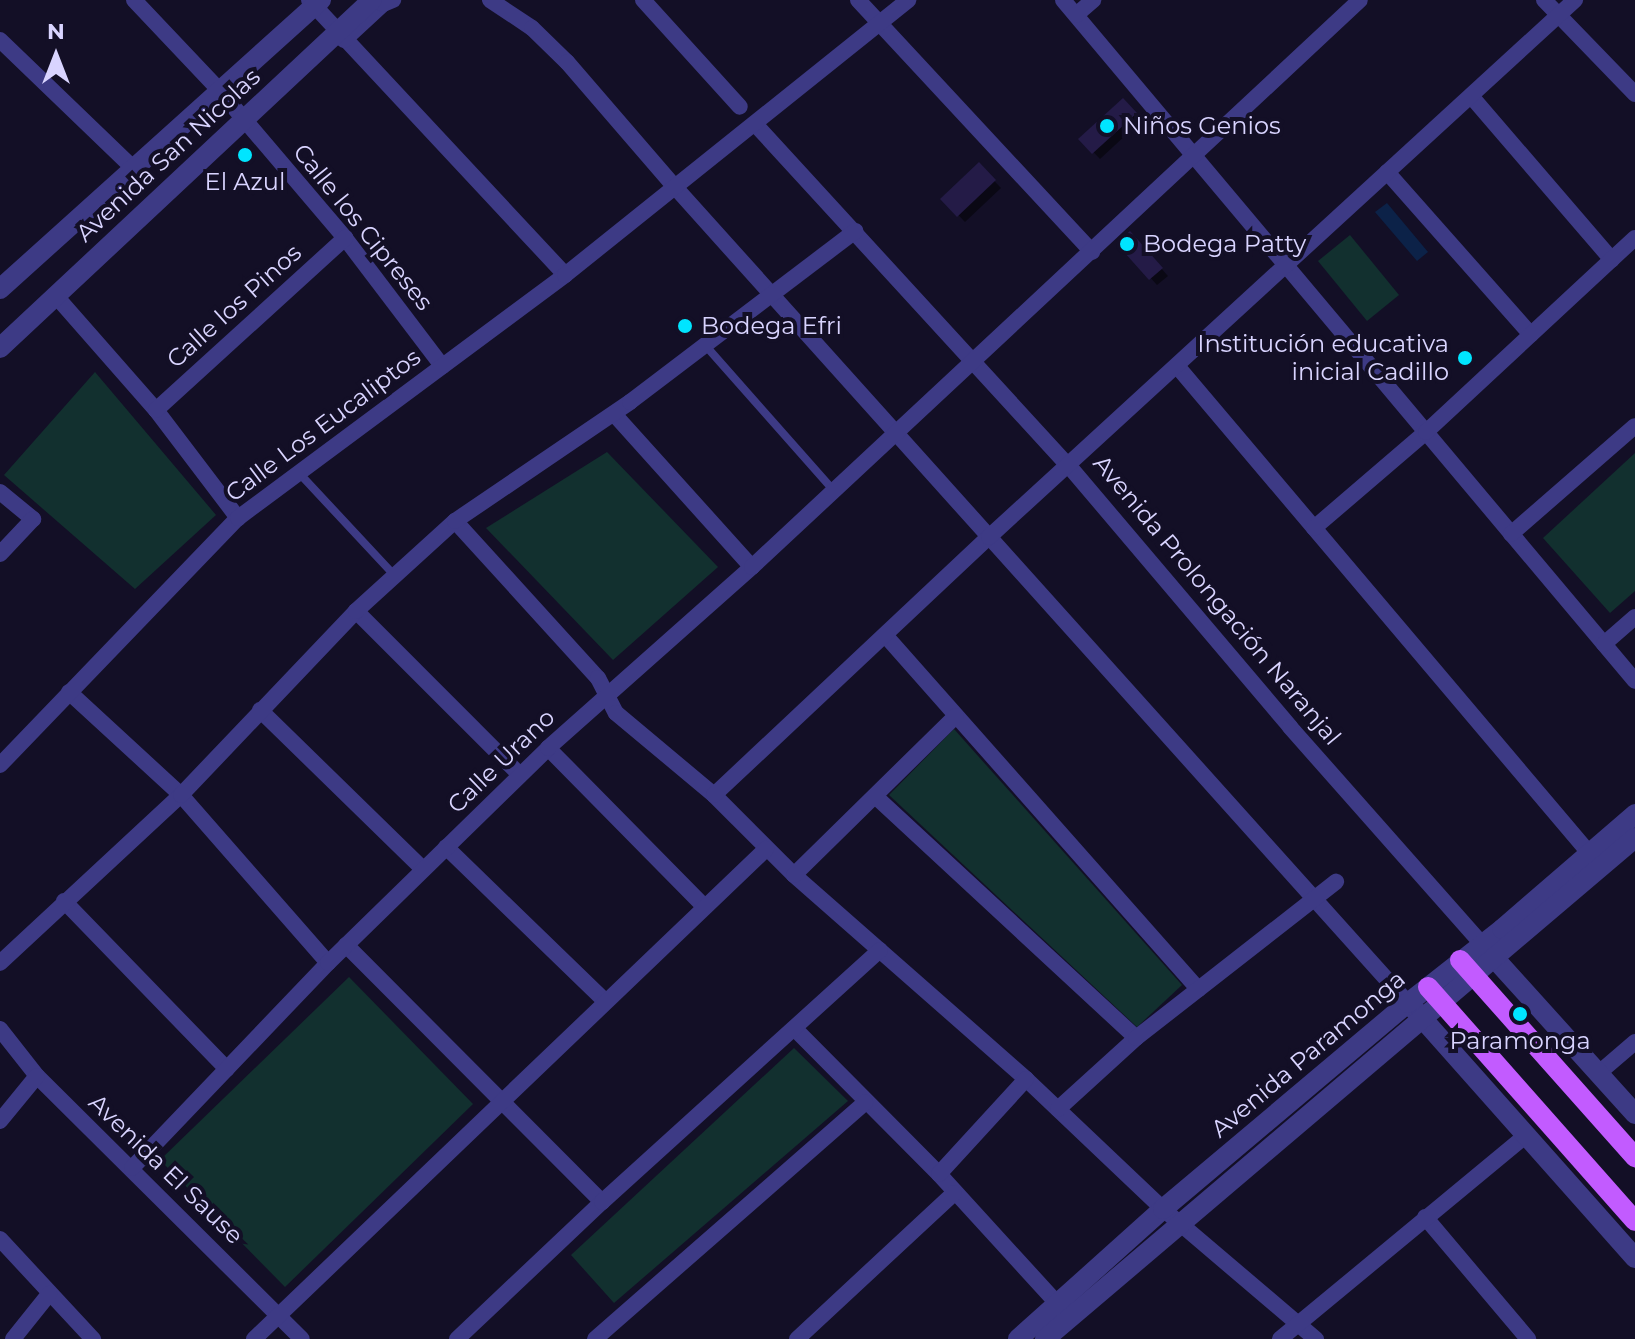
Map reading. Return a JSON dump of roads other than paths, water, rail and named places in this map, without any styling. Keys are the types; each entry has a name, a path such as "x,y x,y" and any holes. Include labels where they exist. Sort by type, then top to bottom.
{"main road":[{"path":"1467,968 1635,1157"},
{"path":"1434,994 1635,1221"}],"street":[{"name":"Calle los Cipreses","path":"134,0 220,91 345,238 442,366"},
{"name":"Avenida San Nicolas","path":"0,348 244,120 341,36 372,0"},
{"path":"341,36 383,4 393,0"},
{"path":"490,0 532,28 567,62 675,187 1635,1258"},
{"path":"643,0 740,107"},
{"path":"858,0 1092,252"},
{"name":"Calle Los Eucaliptos","path":"0,765 238,518 565,275 709,163 908,0"},
{"path":"1063,0 1635,681"},
{"path":"1076,15 1093,0"},
{"name":"Calle Urano","path":"132,1168 328,963 548,748 835,491 1360,0"},
{"path":"1544,0 1635,94"},
{"path":"714,795 989,537 1575,0"},
{"name":"Avenida San Nicolas","path":"0,289 315,2"},
{"path":"315,2 341,36 565,275"},
{"path":"2,47 133,168"},
{"path":"1471,96 1612,260"},
{"name":"Avenida Prolongación Naranjal","path":"756,125 1069,466 1290,727 1635,1114"},
{"path":"1387,172 1531,335"},
{"path":"0,963 181,795 356,611 455,521 614,414 855,231"},
{"name":"Calle los Pinos","path":"156,410 345,238"},
{"path":"1314,528 1426,432 1635,238"},
{"path":"55,295 156,410 238,518"},
{"path":"1177,366 1595,860"},
{"path":"614,414 752,567"},
{"path":"1511,534 1635,426"},
{"path":"0,492 33,519 0,554"},
{"path":"455,521 598,678 616,713 714,795 794,875 1026,1079 1163,1209 1316,1339"},
{"path":"356,611 520,775"},
{"path":"1604,644 1635,617"},
{"path":"885,635 1198,989"},
{"path":"69,692 181,795 328,963"},
{"path":"260,710 423,869"},
{"path":"794,875 956,716"},
{"path":"548,748 705,907"},
{"path":"875,796 1136,1038"},
{"name":"Avenida Paramonga","path":"1045,1339 1065,1311 1163,1209 1488,951 1595,860 1635,814"},
{"name":"Avenida Paramonga","path":"1595,860 1635,838"},
{"path":"446,847 605,1001"},
{"path":"254,1339 766,849"},
{"path":"1058,1109 1136,1038 1336,882"},
{"path":"64,901 227,1069"},
{"path":"346,945 500,1104 602,1202"},
{"path":"457,1339 602,1202 880,950"},
{"name":"Avenida Paramonga","path":"1018,1339 1065,1311 1180,1224 1415,1010"},
{"name":"Avenida El Sause","path":"0,1029 37,1076 302,1339"},
{"path":"795,1029 865,1103 939,1174 1065,1311"},
{"path":"1600,1072 1635,1042"},
{"path":"0,1121 37,1076"},
{"path":"939,1174 1026,1079"},
{"path":"595,1339 865,1103"},
{"path":"1280,1339 1527,1135"},
{"path":"797,1339 954,1193"},
{"path":"1425,1217 1528,1339"},
{"path":"0,1239 93,1339"},
{"path":"13,1339 49,1294"},
{"path":"472,1325 484,1339"}],"lane":[{"path":"704,345 835,491"},
{"path":"298,473 395,576"}],"water":[{"path":"1387,203 1428,252 1417,261 1375,212"}],"place":[{"name":"Niños Genios","path":"1107,126"},
{"name":"El Azul","path":"245,155"},
{"name":"Bodega Patty","path":"1127,244"},
{"name":"Bodega Efri","path":"685,326"},
{"name":"Institución educativa inicial Cadillo","path":"1465,358"},
{"name":"Paramonga","path":"1520,1014"}]}
